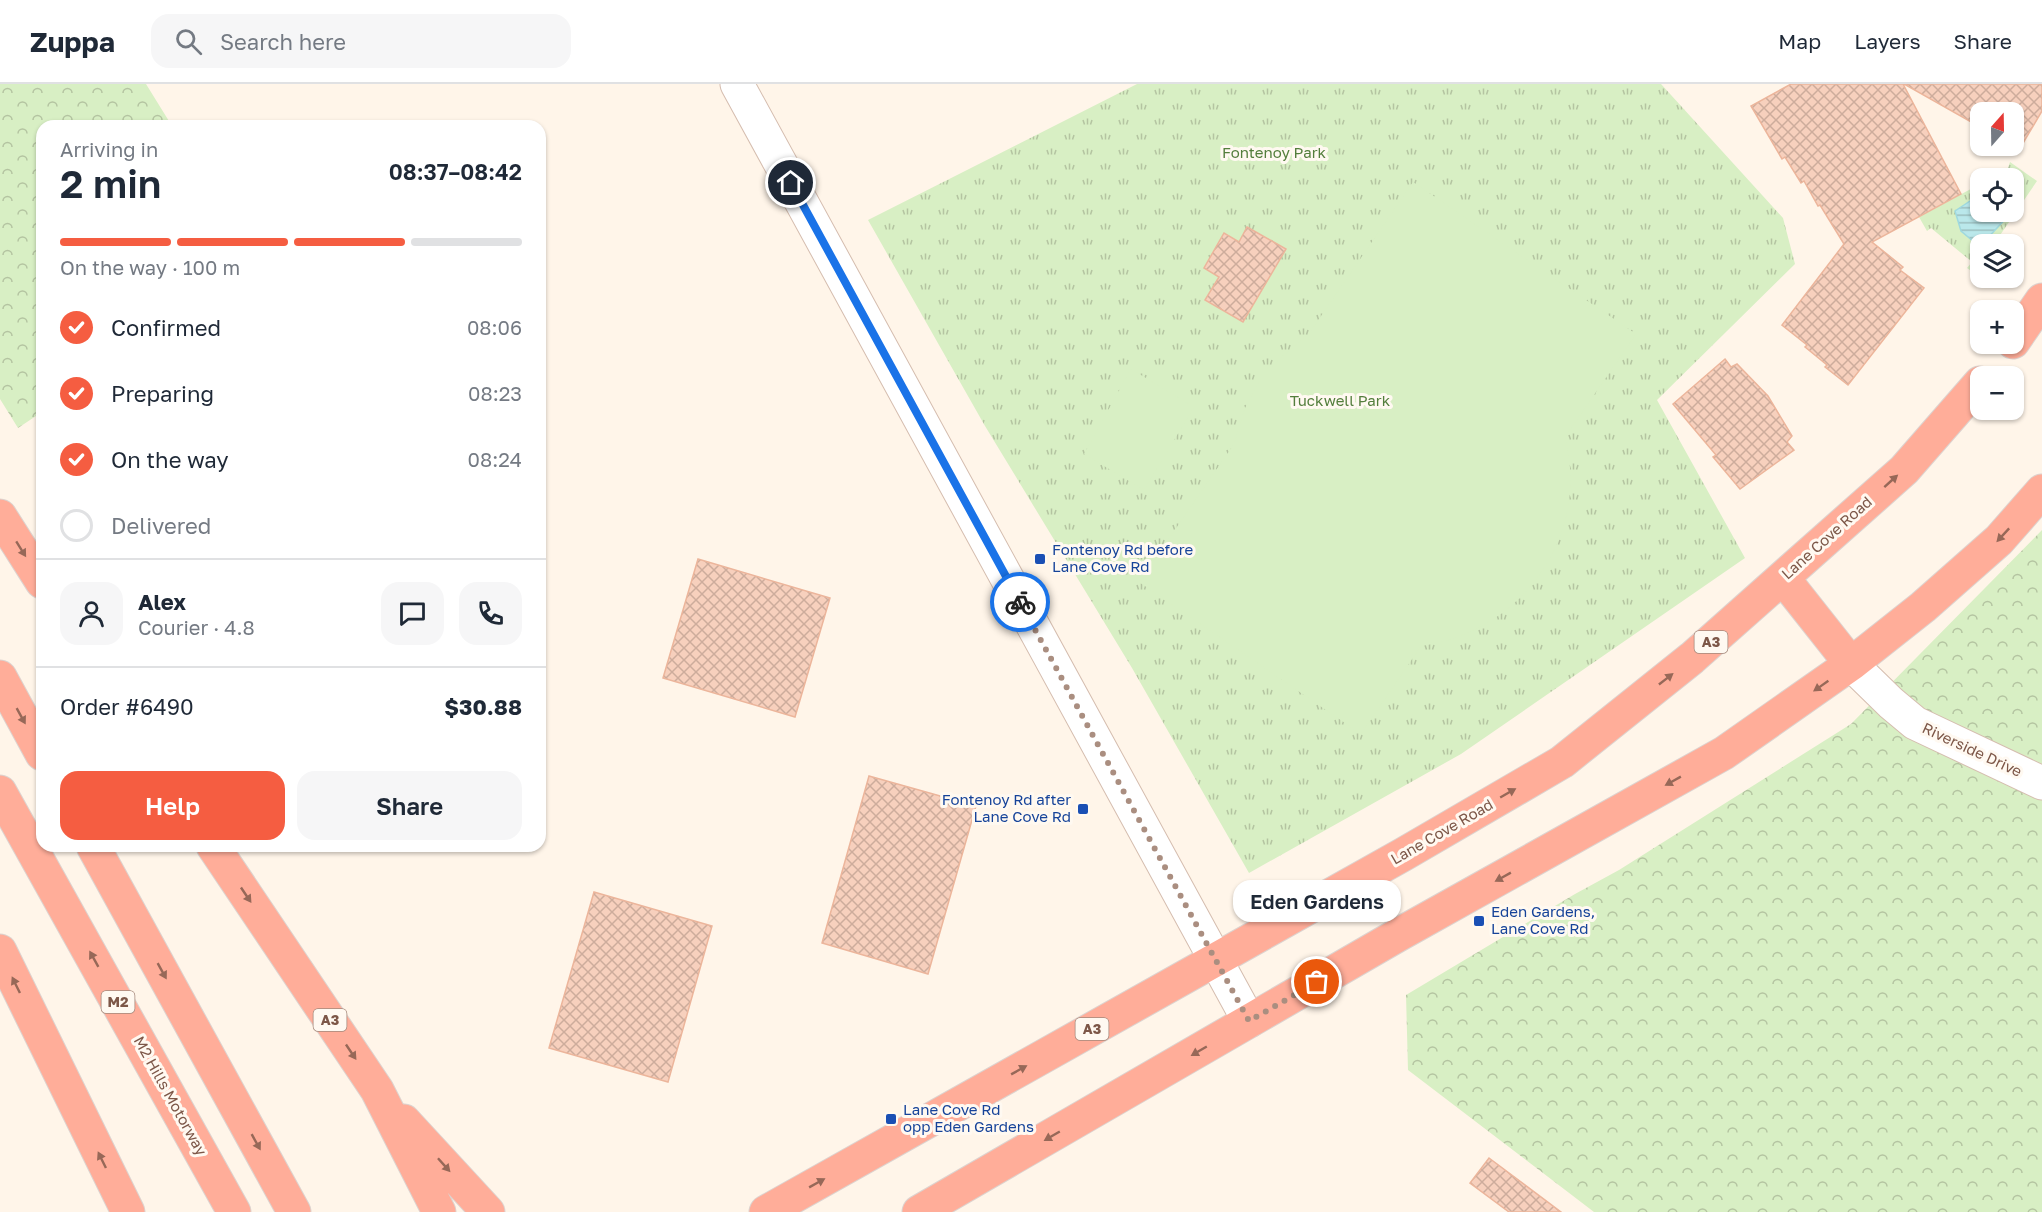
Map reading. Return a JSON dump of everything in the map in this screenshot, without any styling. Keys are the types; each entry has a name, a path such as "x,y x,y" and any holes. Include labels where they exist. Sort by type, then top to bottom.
{"highway":[{"path":"2024,326 2042,300"},
{"path":"1994,366 2003,354"},
{"name":"Lane Cove Road","path":"766,1212 1393,860 1562,762 1692,658 1904,470 1970,394"},
{"path":"929,1208 1398,935 1724,753 1851,664 1923,607 1999,540 2042,492"},
{"path":"0,516 36,573"},
{"path":"1783,578 1851,664"},
{"path":"0,677 36,743"},
{"name":"M2 Hills Motorway","path":"0,792 234,1212"},
{"path":"96,852 294,1212"},
{"name":"A3","path":"217,852 377,1090 440,1212"},
{"path":"0,951 128,1212"},
{"name":"A3","path":"377,1090 488,1212"}],"street":[{"path":"736,84 1249,1021"},
{"name":"Riverside Drive","path":"1851,664 1915,723 2042,783"}],"green space":[{"path":"0,84 146,84 168,120 36,120 36,416 18,428 0,399"},
{"name":"Tuckwell Park","path":"1137,84 1661,84 1783,218 1795,264 1657,400 1745,558 1461,754 1249,873 1132,668 985,426 868,220"},
{"path":"2010,162 2019,168 2008,168"},
{"path":"2024,172 2037,181 2024,200"},
{"path":"1413,182 1636,334 1565,437 1570,474 1568,510 1557,543 1540,574 1517,600 1489,622 1457,637 1421,646 1361,734 1139,582 1234,444 1245,408 1259,382 1279,359 1308,335"},
{"path":"1970,189 1970,222 2009,222 2001,234 1970,234 1970,260 1931,228 1927,231 1919,217"},
{"path":"1131,369 1194,407 1144,490 1084,454"},
{"path":"2042,530 2042,1212 1594,1212 1408,1070 1406,995 1619,870 1851,724"}],"water":[{"path":"1970,201 1970,222 2003,222 1991,234 1970,234 1970,239 1961,231 1955,211"}],"building":[{"path":"1791,84 1903,84 1961,194 1872,242 1903,267 1900,270 1924,288 1848,385 1825,367 1827,365 1805,347 1807,345 1782,325 1844,244 1804,181 1801,183 1785,157 1782,159 1751,106"},
{"path":"1904,84 2042,84 2042,111 2024,142 2024,102 1970,102 1970,121"},
{"path":"1247,227 1286,249 1243,322 1205,300 1219,277 1204,268 1224,233 1239,242"},
{"path":"1725,359 1731,367 1737,364 1768,396 1792,436 1787,442 1794,450 1740,489 1713,457 1716,455 1673,404"},
{"path":"698,559 830,598 795,717 663,678"},
{"path":"869,776 976,806 928,974 822,943"},
{"path":"594,892 712,926 668,1082 549,1048"},
{"path":"1489,1158 1561,1212 1509,1212 1470,1183"}],"way so far":[{"path":"1020,602 1249,1021 1317,982"}],"place":[{"name":"Fontenoy Rd before Lane Cove Rd","path":"1040,559"},
{"name":"Fontenoy Rd after Lane Cove Rd","path":"1083,809"},
{"name":"Eden Gardens, Lane Cove Rd","path":"1479,921"},
{"name":"Eden Gardens","path":"1317,982"},
{"name":"Lane Cove Rd opp Eden Gardens","path":"891,1119"}],"route":[{"path":"791,183 1020,602"}],"park label":[{"name":"Fontenoy Park","path":"1274,153"}]}
